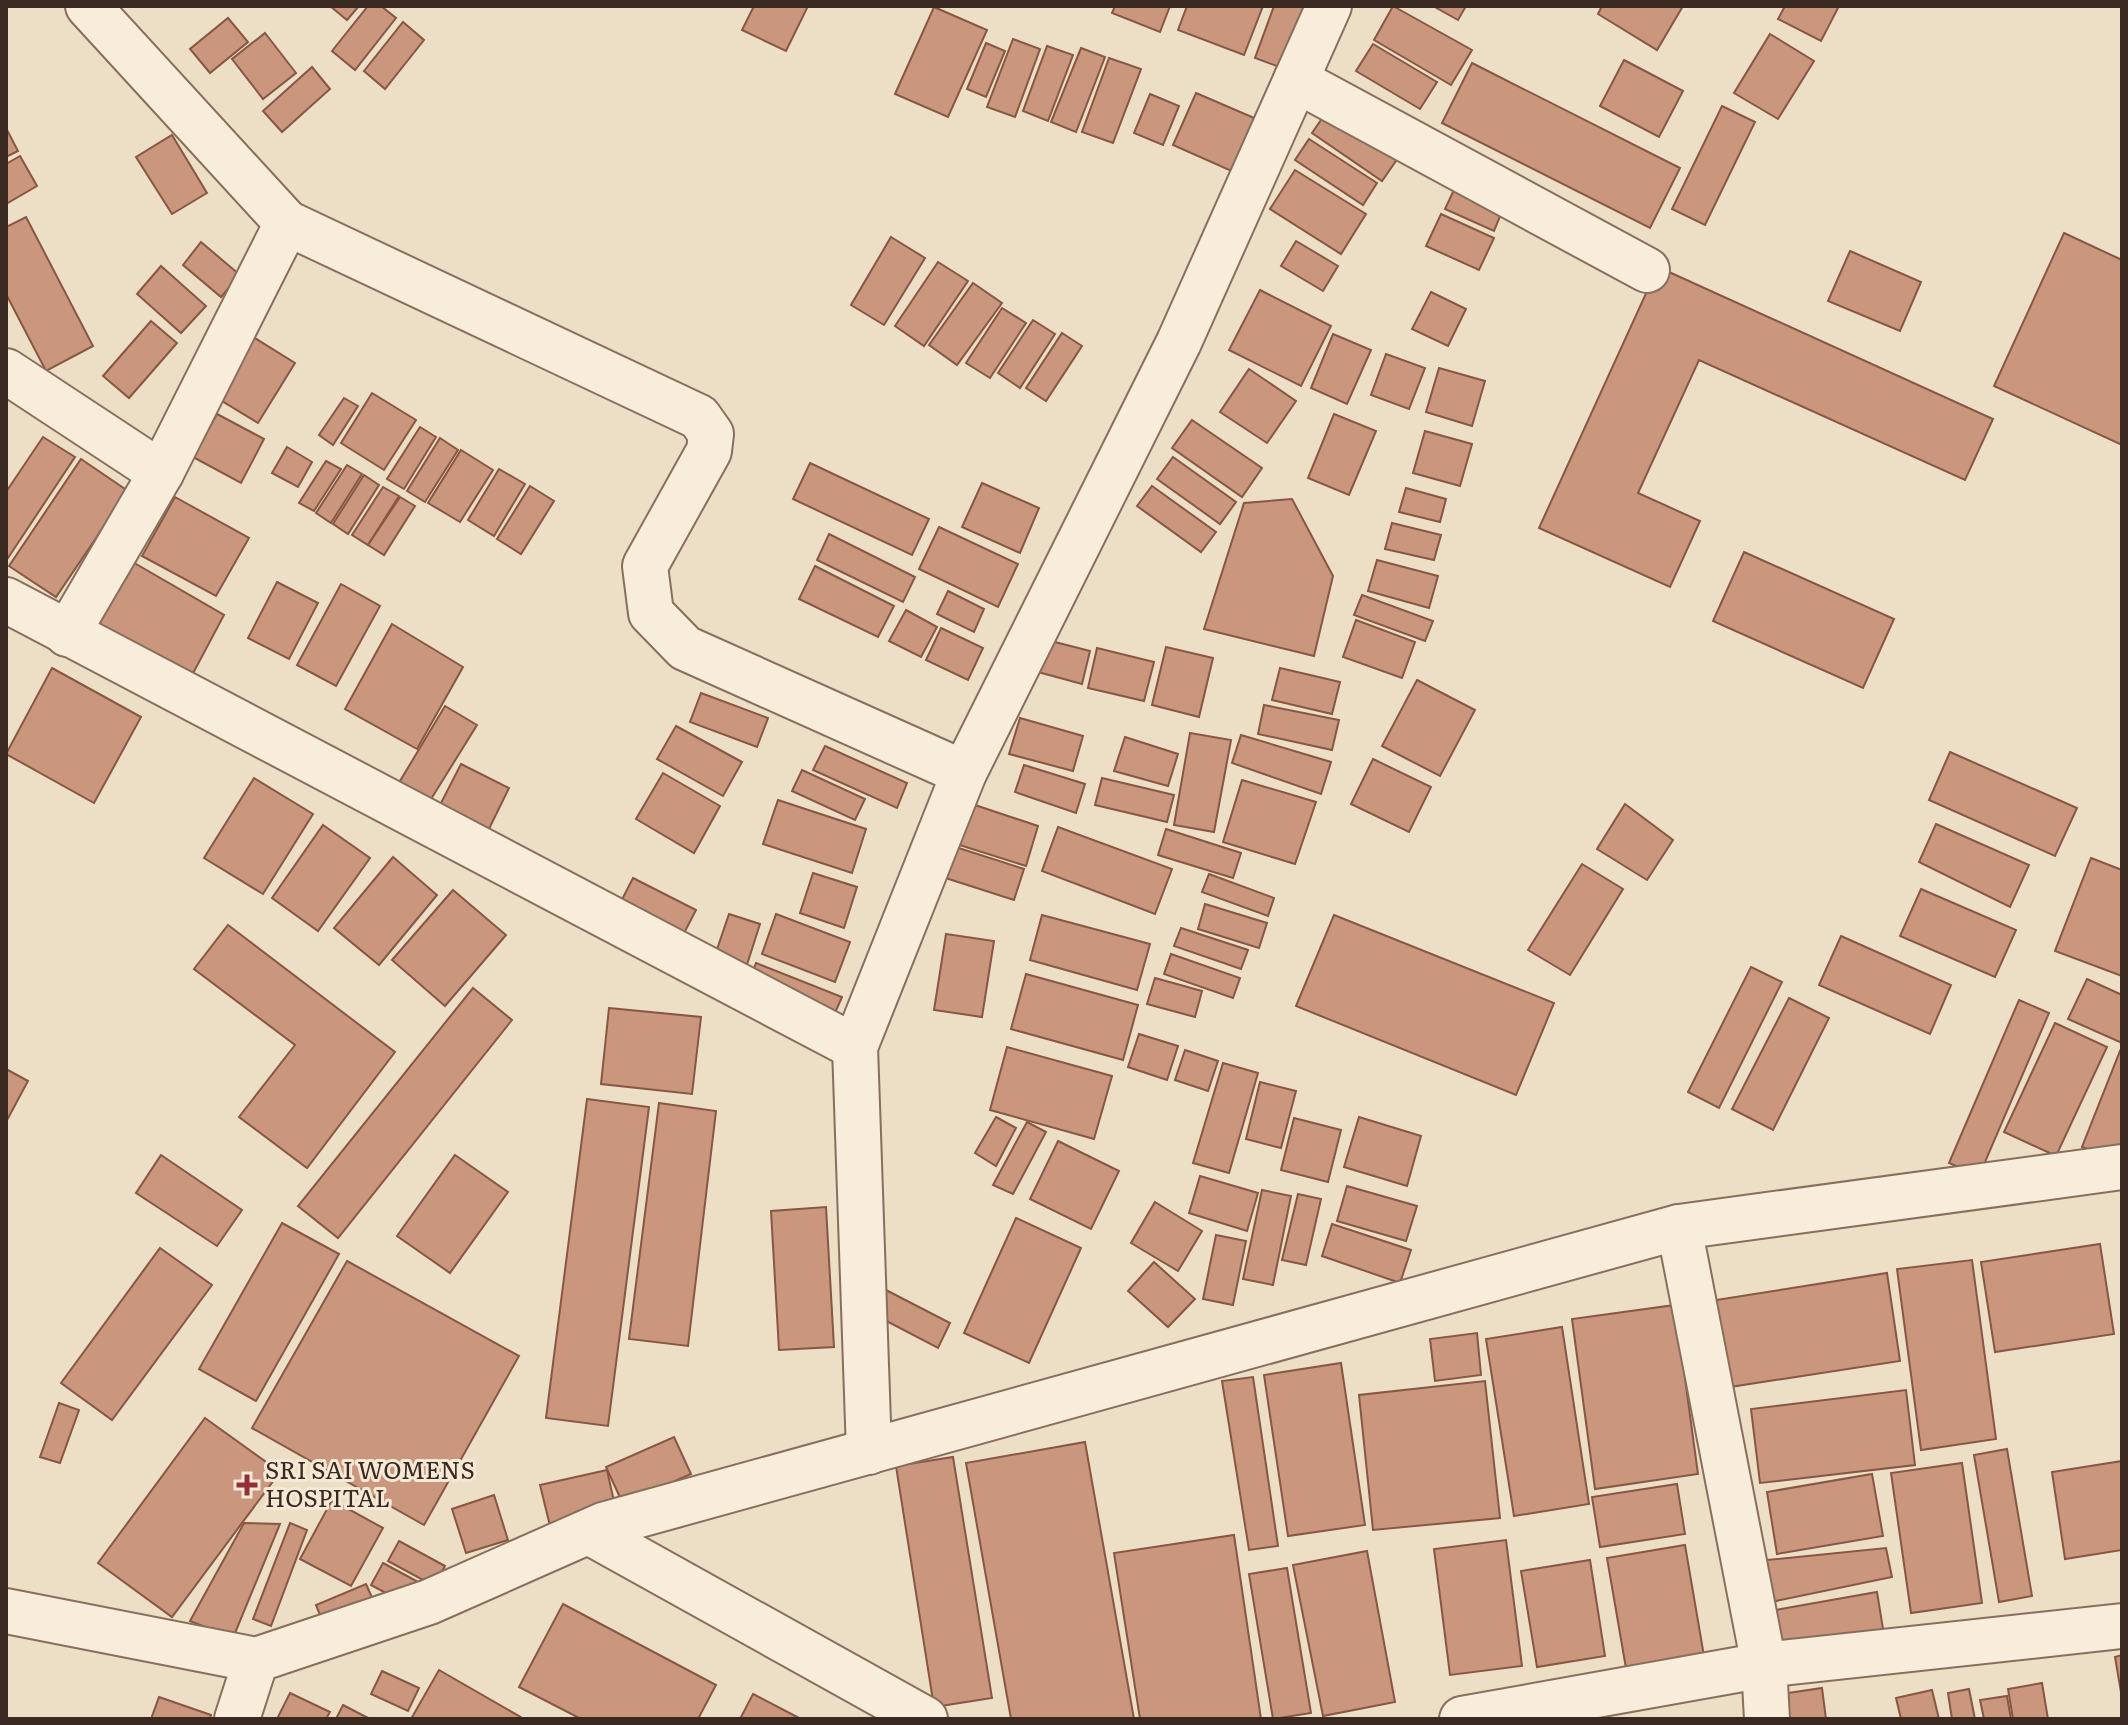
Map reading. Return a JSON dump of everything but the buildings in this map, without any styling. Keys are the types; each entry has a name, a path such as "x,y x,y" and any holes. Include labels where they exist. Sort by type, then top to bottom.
{"street":[{"path":"88,6 287,223 699,417 711,434 709,451 645,566 651,613 685,648 964,773"},
{"path":"869,1452 855,1047 964,773 1179,342 1329,6"},
{"path":"1296,80 1647,270"},
{"path":"67,634 161,473 287,223"},
{"path":"6,371 161,473"},
{"path":"6,600 855,1047"},
{"path":"6,1611 256,1660 429,1602 603,1525 1679,1227 2122,1167"},
{"path":"1679,1227 1764,1665 1767,1719"},
{"path":"589,1532 925,1719"},
{"path":"1462,1719 1764,1665 2122,1626"},
{"path":"237,1719 256,1660"}],"place":[{"name":"SRI SAI WOMENS HOSPITAL","path":"247,1485"}]}
